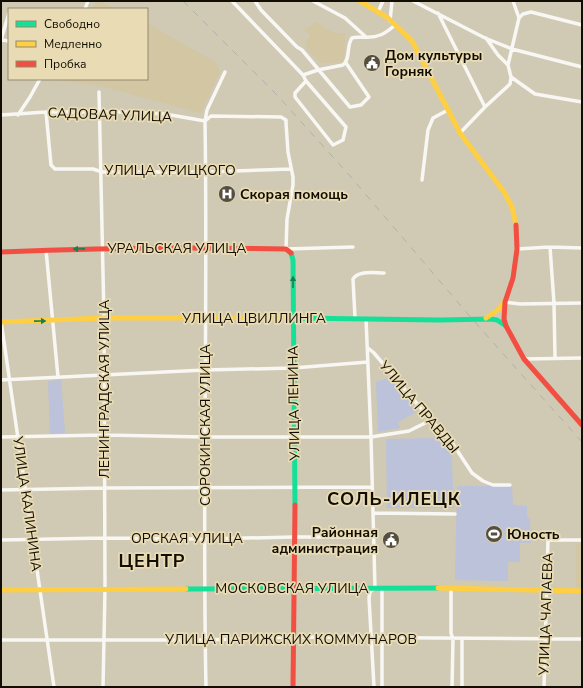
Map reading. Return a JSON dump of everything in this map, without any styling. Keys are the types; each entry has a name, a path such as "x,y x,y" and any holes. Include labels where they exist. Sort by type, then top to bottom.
{"street":[{"path":"232,1 303,75 306,81 346,127 343,140 333,145 295,97 295,93 306,81"},
{"path":"255,1 261,10 297,47 302,50 350,107 361,105 369,97 346,63 350,40 356,37 381,36 395,25"},
{"path":"313,1 345,18 367,37"},
{"path":"360,1 395,25 416,47 460,133 508,198 515,219 517,249 513,278 504,302 499,309 485,319"},
{"path":"378,12 383,1"},
{"path":"390,21 392,1"},
{"path":"412,1 485,38 512,49 582,67"},
{"path":"460,133 485,107 508,87 511,77 508,65 519,18 513,1"},
{"path":"519,18 523,14 531,12 582,25"},
{"path":"438,13 485,107"},
{"path":"1,40 8,16"},
{"path":"485,38 508,65"},
{"path":"303,75 318,70 340,66 346,63"},
{"name":"СОРОКИНСКАЯ УЛИЦА","path":"206,687 204,588 206,319 205,121 207,110 225,72"},
{"path":"511,77 535,94 582,102"},
{"path":"18,114 39,80"},
{"name":"ЛЕНИНГРАДСКАЯ УЛИЦА","path":"99,92 101,112 104,318 105,589 103,687"},
{"path":"422,180 428,130 433,118 448,110"},
{"name":"САДОВАЯ УЛИЦА","path":"1,115 46,112 101,112 165,114 205,121 211,116 281,118 286,120 286,123"},
{"name":"УЛИЦА УРИЦКОГО","path":"46,112 51,165 55,169 93,169 102,172 206,172 291,169"},
{"name":"УЛИЦА ЛЕНИНА","path":"286,123 288,152 293,185 287,219 286,249 291,253 293,260 292,318 295,487 292,687"},
{"name":"УРАЛЬСКАЯ УЛИЦА","path":"1,252 103,248 286,249 353,247"},
{"path":"517,249 550,247 582,248"},
{"path":"550,247 556,358"},
{"path":"46,250 58,377"},
{"path":"355,318 354,277 360,274 384,273"},
{"path":"504,302 520,304 582,303"},
{"path":"504,302 504,319 506,326 524,359 582,424"},
{"name":"УЛИЦА ЦВИЛЛИНГА","path":"1,322 104,318 485,319 497,320 506,326"},
{"path":"366,319 374,537 375,588 370,592 369,598 374,687"},
{"name":"УЛИЦА КАЛИНИНА","path":"1,322 54,687"},
{"name":"УЛИЦА ПРАВДЫ","path":"368,348 451,441 472,473 483,481 493,485 510,485"},
{"path":"524,359 582,358"},
{"path":"1,380 205,370 293,368 368,362"},
{"path":"1,437 104,435 204,437 371,437 409,431 431,420"},
{"path":"1,490 372,487"},
{"path":"373,513 455,514"},
{"name":"ОРСКАЯ УЛИЦА","path":"1,540 374,537"},
{"name":"УЛИЦА ЧАПАЕВА","path":"544,687 548,540 582,540"},
{"path":"451,588 451,633 453,639 452,687"},
{"name":"МОСКОВСКАЯ УЛИЦА","path":"1,590 451,588 582,591"},
{"path":"382,589 382,687"},
{"name":"УЛИЦА ПАРИЖСКИХ КОММУНАРОВ","path":"1,640 205,640 293,637 582,639"},
{"path":"462,639 462,687"}],"shaded area":[{"path":"97,1 114,8 92,8"},
{"path":"317,22 333,33 345,33 344,62 320,63 305,46 310,35 304,30"},
{"path":"148,24 215,62 220,71 201,113 101,86 58,80 148,80"},
{"path":"392,377 418,411 398,422 400,428 378,432 376,382"},
{"path":"61,380 65,433 50,434 48,381"},
{"path":"438,438 440,442 451,444 454,508 387,508 386,439"},
{"name":"Юность","path":"457,486 512,486 513,505 527,506 527,517 530,518 530,529 532,529 531,543 520,543 520,562 508,562 508,581 455,580"},
{"path":"576,544 582,544 582,587 576,587"}],"railway":[{"path":"183,1 276,94 350,176 473,320 582,442"}],"traffic: fast":[{"path":"291,253 293,260 295,505"},
{"path":"294,318 440,320 491,319 497,320 506,326"},
{"path":"186,589 438,588"}],"traffic: slow":[{"path":"360,1 388,18 412,41 460,133 504,192 512,207 516,225"},
{"path":"486,318 499,309 504,302"},
{"path":"1,322 104,318 294,318"},
{"path":"438,588 582,591"},
{"path":"1,590 186,589"}],"traffic: jam":[{"path":"516,225 517,249 513,278 505,302 504,319 506,326 524,359 582,425"},
{"path":"1,252 215,248 286,249 291,253"},
{"path":"293,687 295,505"}],"place":[{"name":"Дом культуры Горняк","path":"372,63"},
{"name":"Скорая помощь","path":"227,194"},
{"name":"Юность","path":"494,534"},
{"name":"Районная администрация","path":"391,540"}],"district":[{"name":"СОЛЬ-ИЛЕЦК","path":"394,499"},
{"name":"ЦЕНТР","path":"152,561"}]}
